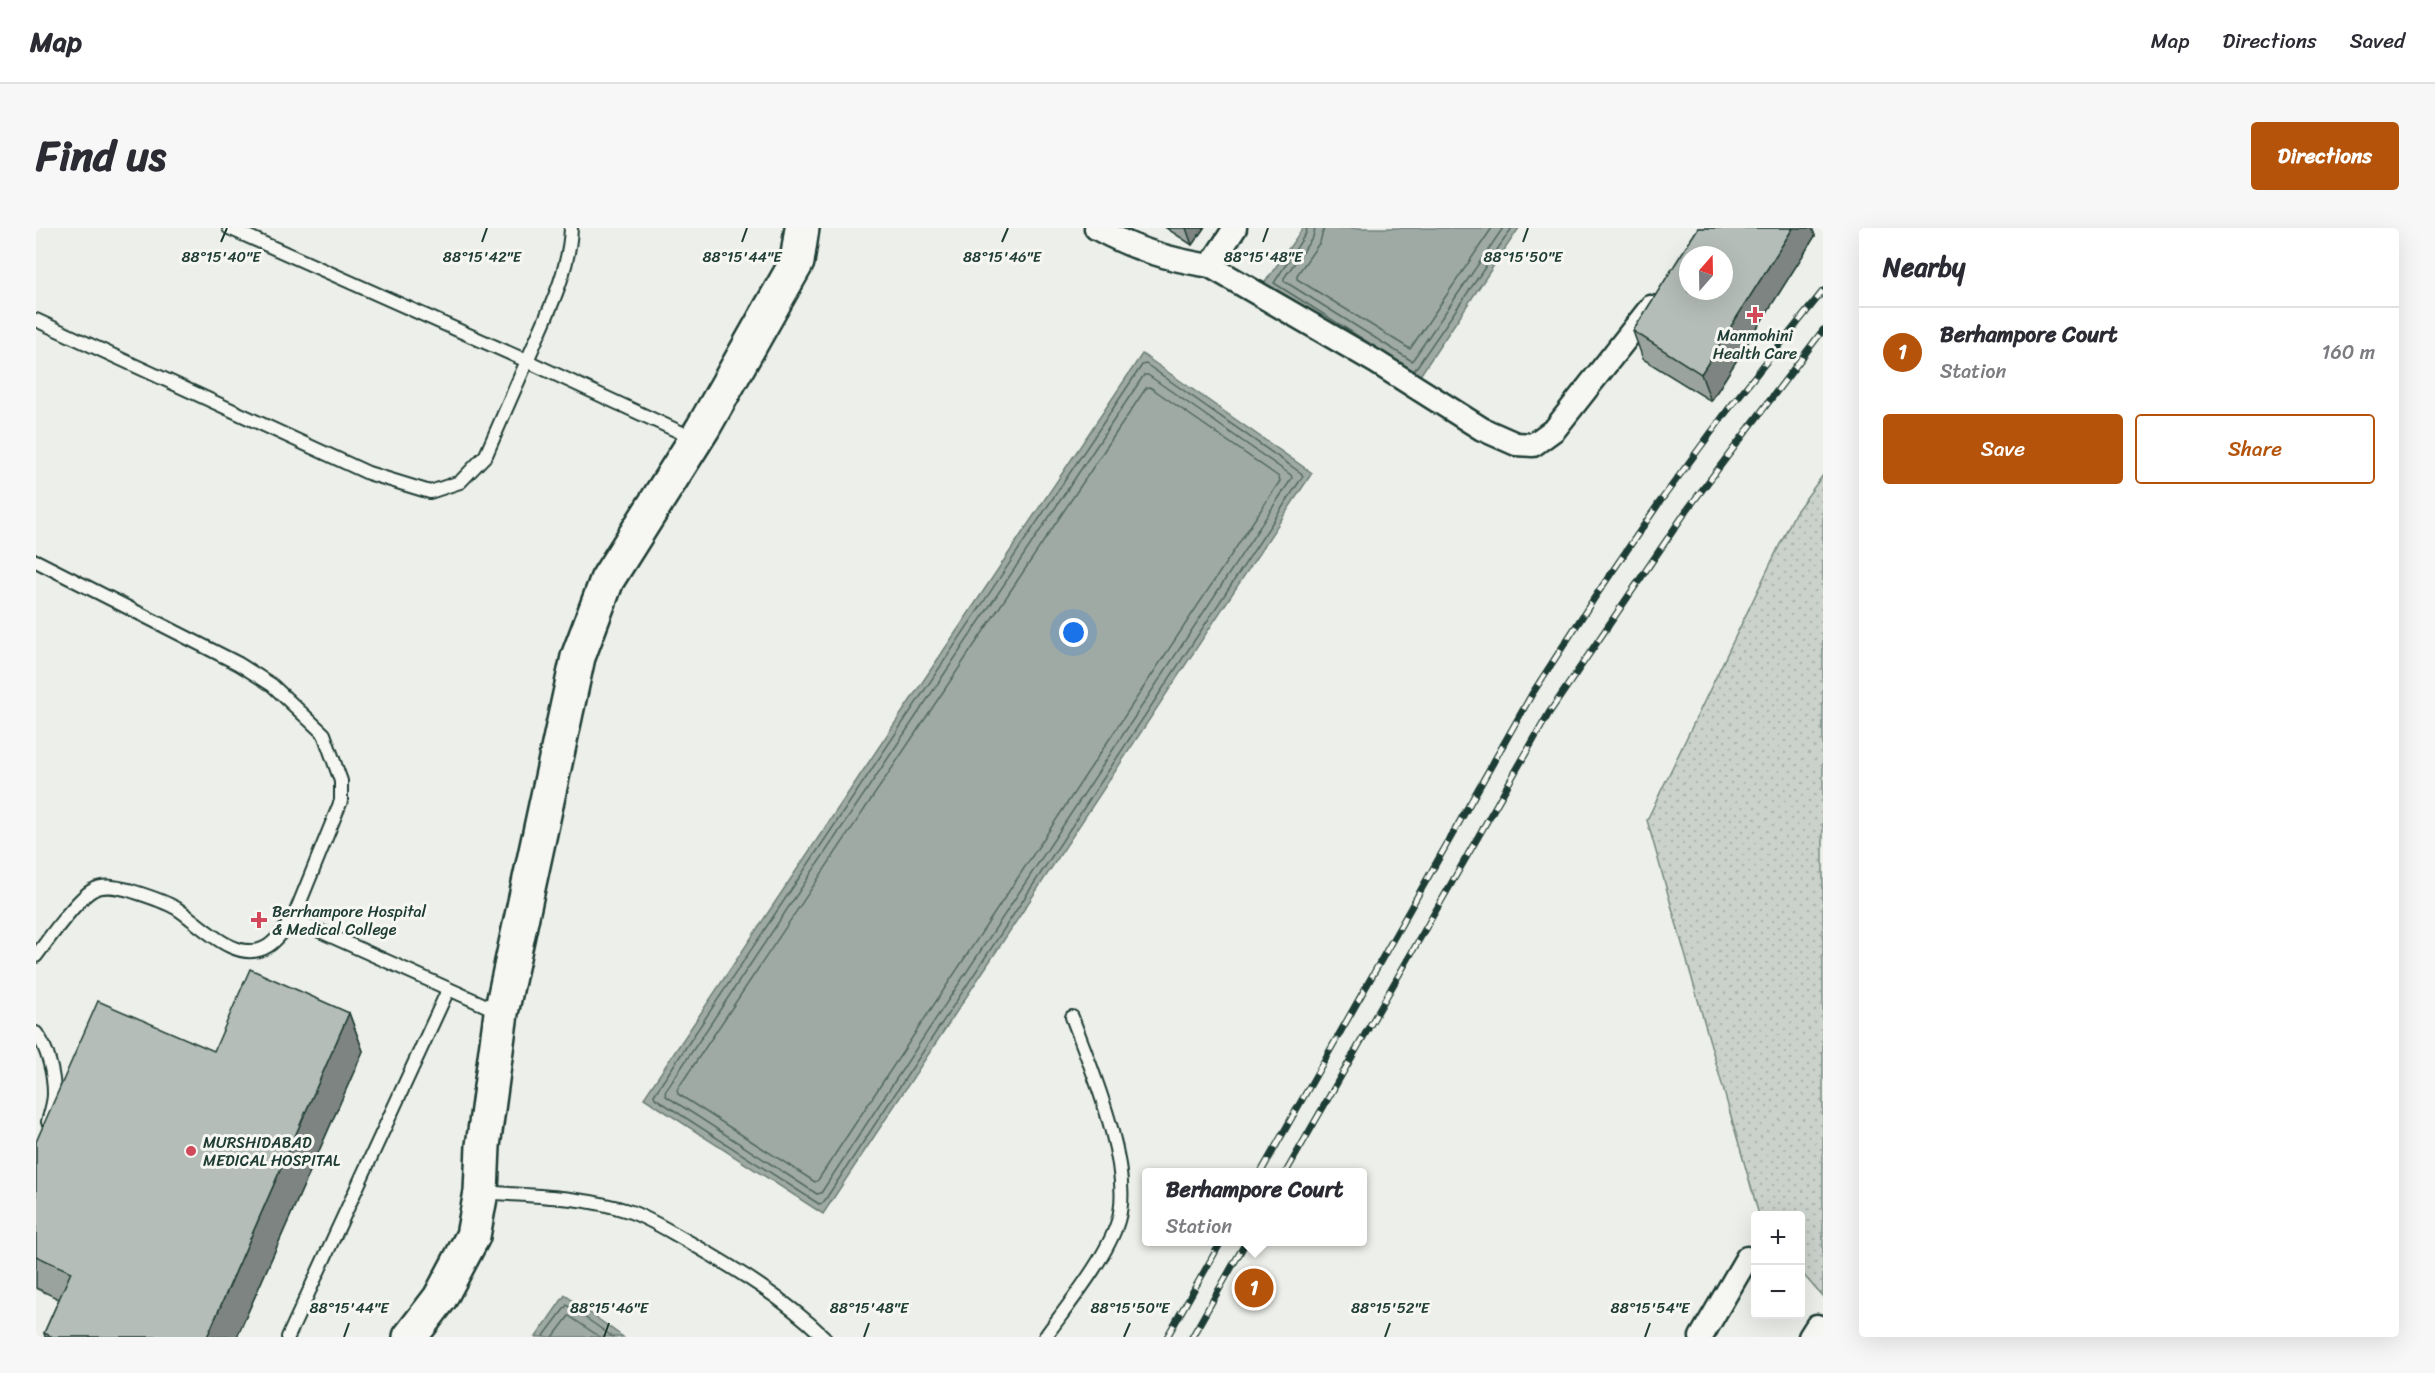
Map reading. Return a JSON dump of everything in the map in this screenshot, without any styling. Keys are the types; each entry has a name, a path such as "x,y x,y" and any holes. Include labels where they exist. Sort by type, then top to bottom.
{"street":[{"path":"410,1337 440,1298 473,1236 481,1192 483,1146 501,1013 578,657 607,580 696,439 797,262 802,228"},
{"path":"1096,228 1116,239 1170,260 1210,266 1376,362 1482,429 1516,444 1533,445 1555,429 1640,323 1665,285"},
{"path":"1210,266 1235,228"},
{"path":"1701,1337 1747,1258"}],"lane":[{"path":"229,228 696,439"},
{"path":"36,320 368,473 430,492 460,482 486,455 563,274 570,246 571,228"},
{"path":"36,561 238,664 272,685 324,734 341,781 341,801 293,919 268,947 256,951 240,950 218,940 175,908 142,894 104,886 91,890 64,918 36,956"},
{"path":"293,919 501,1013"},
{"path":"288,1337 448,990"},
{"path":"1045,1337 1098,1262 1118,1221 1121,1200 1120,1174 1112,1136 1072,1017"},
{"path":"36,1033 41,1039 50,1065 54,1095 45,1135"},
{"path":"481,1192 587,1201 628,1212 668,1230 728,1265 809,1322 824,1337"}],"shaded area":[{"path":"1823,475 1823,1297 1805,1277 1805,1211 1758,1211 1647,820 1795,513"}],"water":[{"path":"1303,228 1519,228 1417,380 1263,285"},
{"path":"1142,354 1312,473 823,1214 644,1098"},
{"path":"565,1295 623,1337 536,1337"}],"building":[{"path":"1698,228 1793,228 1701,374 1633,331 1679,258 1679,300 1733,300 1733,246 1687,246"},
{"name":"MURSHIDABAD MEDICAL HOSPITAL","path":"250,969 349,1013 207,1337 53,1337 44,1333 71,1272 36,1256 36,1142 98,1001 214,1051"}],"railway":[{"path":"1263,1168 1532,694 1659,503 1727,411 1823,291"},
{"path":"1288,1168 1549,713 1687,510 1823,330"},
{"path":"1167,1337 1219,1246"},
{"path":"1192,1337 1244,1246"}],"place":[{"name":"Manmohini Health Care","path":"1755,315"},
{"name":"Berrhampore Hospital & Medical College","path":"259,920"},
{"name":"MURSHIDABAD MEDICAL HOSPITAL","path":"191,1151"},
{"name":"Berhampore Court","path":"1254,1288"}]}
